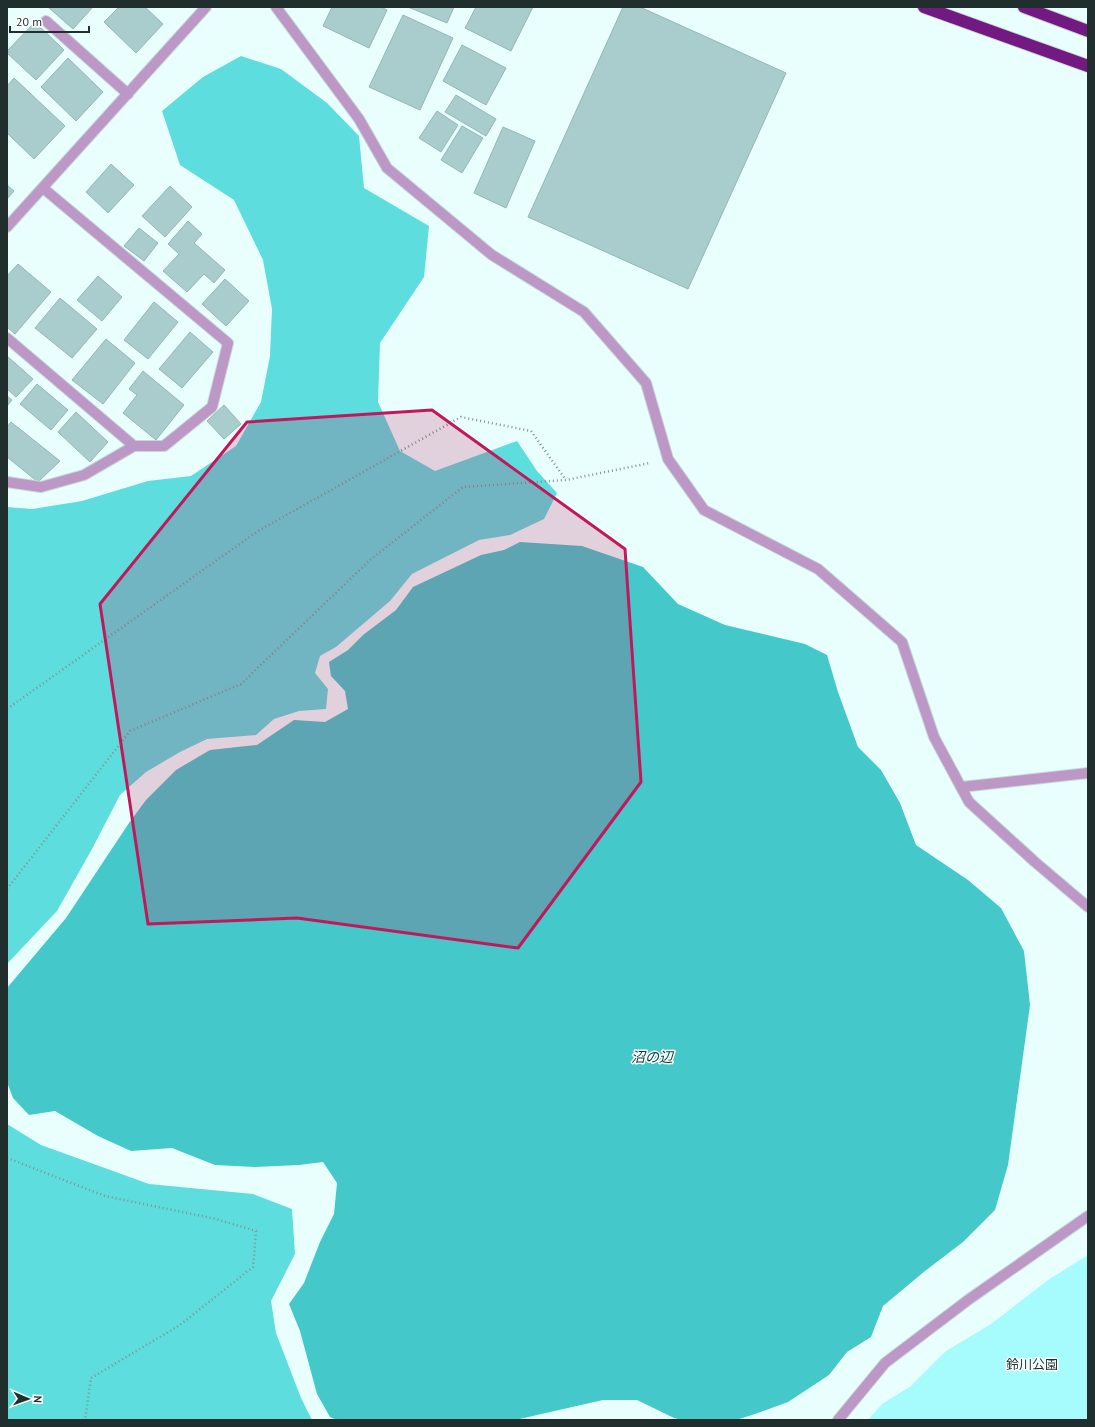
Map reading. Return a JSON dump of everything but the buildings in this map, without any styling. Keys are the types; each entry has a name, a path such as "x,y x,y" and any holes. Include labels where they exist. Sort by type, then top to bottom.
{"highway":[{"path":"924,7 1088,66"},
{"path":"1024,7 1088,31"}],"street":[{"path":"7,227 206,7"},
{"path":"276,7 359,119 387,168 492,255 584,312 646,383 668,459 704,510 818,569 902,642 934,737 969,802 1035,862 1088,907"},
{"path":"46,21 128,94"},
{"path":"7,482 41,487 84,475 134,446 164,446 212,407 228,343 43,188"},
{"path":"7,338 134,446"},
{"path":"961,787 1088,773"},
{"path":"838,1420 885,1363 968,1300 1088,1216"}],"path":[{"path":"7,709 258,531 461,418 531,431 566,480"},
{"path":"7,890 130,732 241,684 370,560 463,487 566,480 668,459"},
{"path":"7,1158 105,1196 216,1220 256,1231 253,1267 180,1325 91,1378 85,1420"}],"highlighted area":[{"path":"432,410 625,549 641,782 518,948 297,918 148,924 100,604 247,422"}],"green space":[{"name":"鈴川公園","path":"1088,1255 1088,1420 868,1420 882,1404 911,1386 946,1351 991,1324 1048,1280"}],"shaded area":[{"path":"241,56 281,69 327,103 359,136 364,188 429,226 424,277 380,343 378,402 400,451 435,471 517,441 537,471 557,493 544,519 510,535 479,540 412,574 390,601 336,647 320,656 315,673 328,689 326,709 299,711 274,719 256,735 207,739 180,752 146,772 120,795 57,911 7,964 7,507 32,509 82,501 148,481 191,476 236,446 261,402 270,356 272,309 263,260 234,200 180,165 162,111 203,77"},
{"path":"7,1124 41,1145 149,1184 253,1194 292,1209 295,1254 271,1301 276,1333 301,1398 312,1420 7,1420"}],"water":[{"name":"沼の辺","path":"520,542 582,546 643,567 678,604 725,625 805,644 827,655 838,692 858,747 881,770 900,803 916,845 968,880 1001,908 1024,951 1030,1005 1008,1165 995,1210 963,1242 883,1306 871,1337 847,1352 829,1375 788,1402 736,1420 682,1420 674,1418 637,1400 603,1400 515,1420 337,1420 330,1417 317,1394 300,1331 289,1304 304,1283 320,1242 334,1214 337,1183 323,1162 299,1165 255,1167 215,1165 172,1148 131,1151 98,1136 55,1111 29,1115 13,1098 7,1082 7,988 66,918 146,800 176,770 210,750 257,745 294,720 325,722 348,709 345,691 331,676 329,662 348,650 363,635 396,610 413,587 481,555 504,550"}]}
